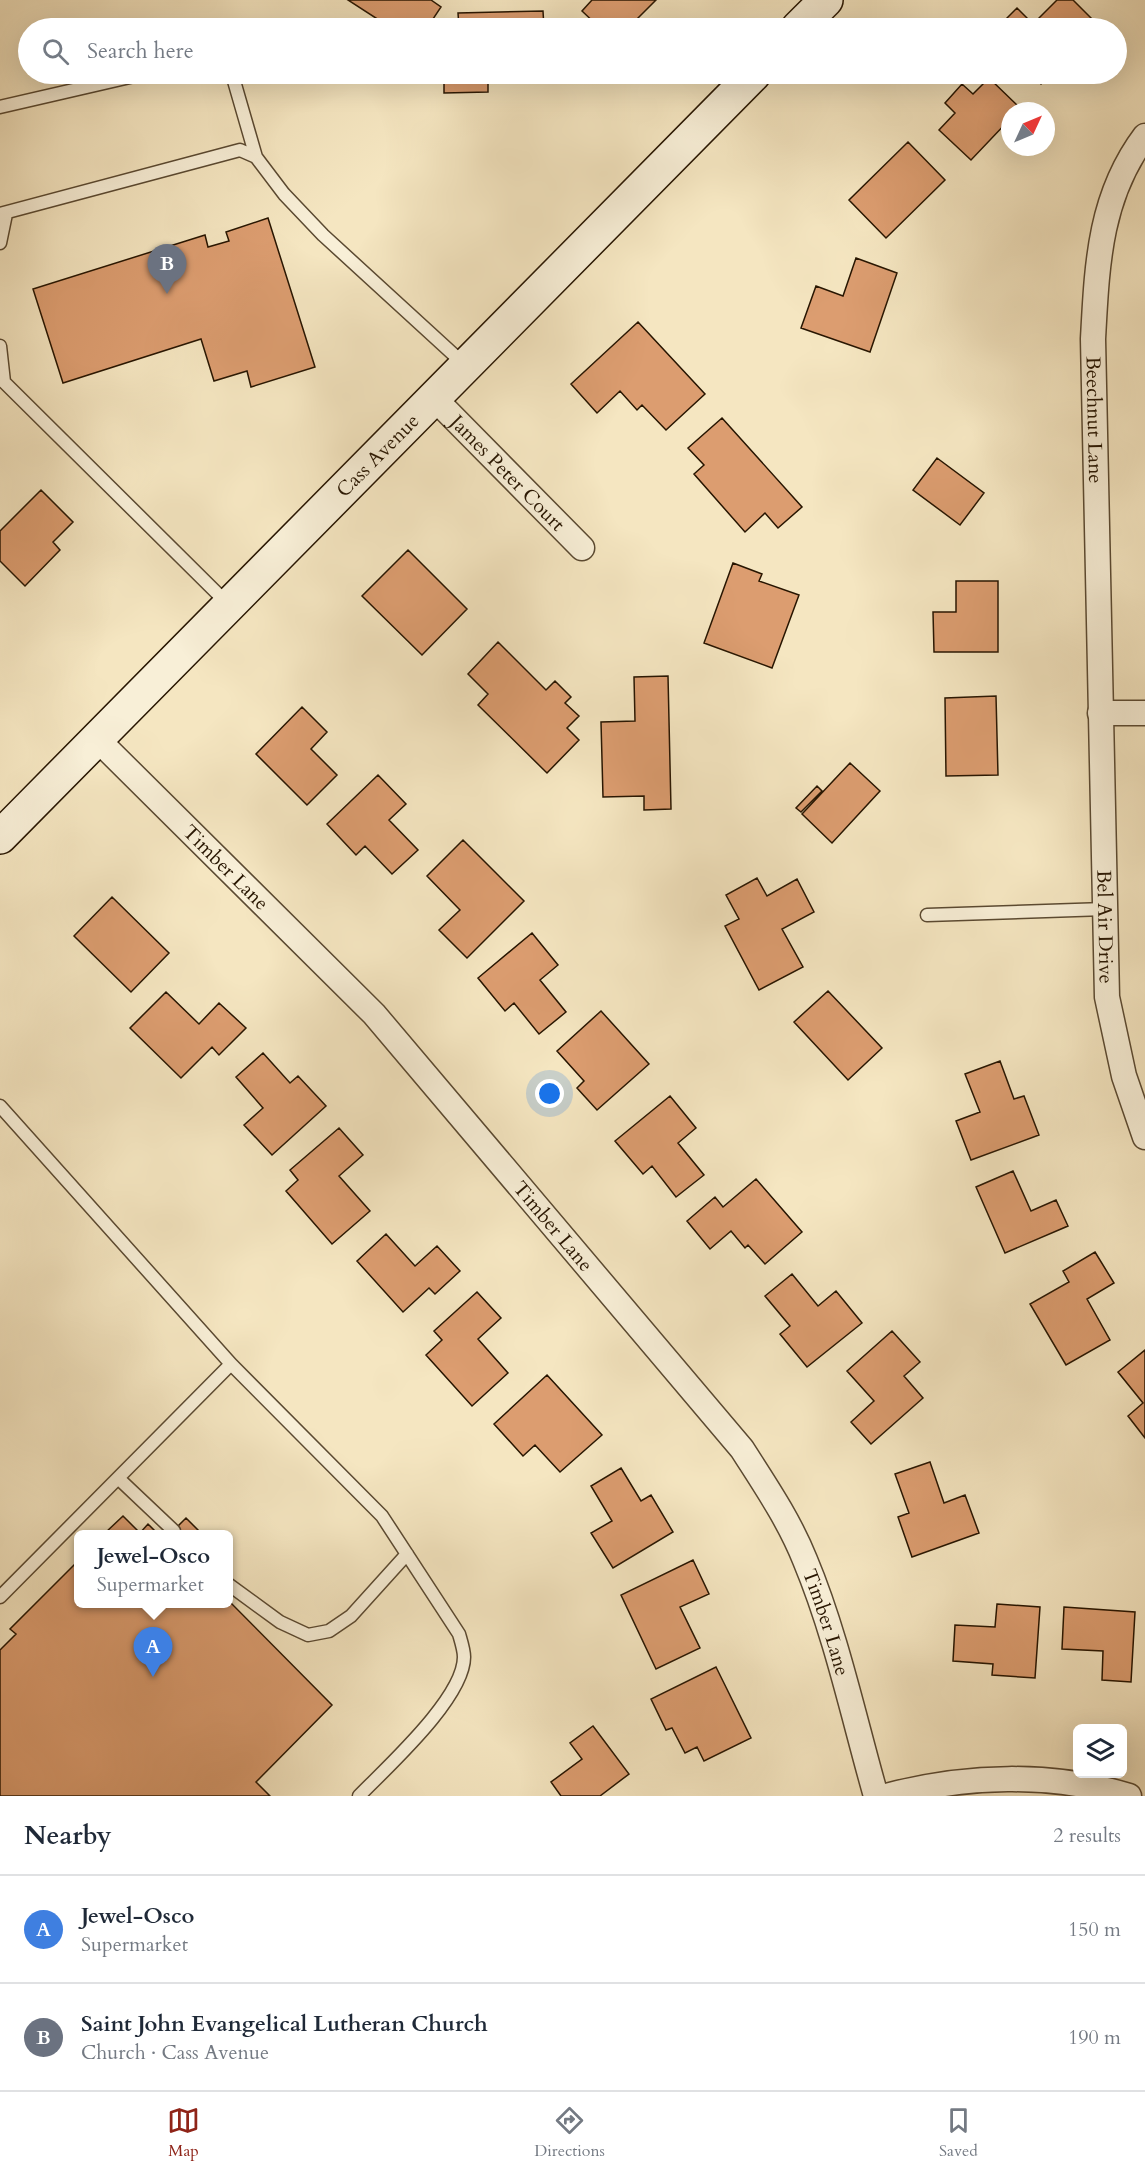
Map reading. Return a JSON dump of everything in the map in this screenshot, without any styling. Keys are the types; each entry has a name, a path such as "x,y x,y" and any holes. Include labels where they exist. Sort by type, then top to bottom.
{"main road":[{"path":"808,18 826,0"},
{"name":"Cass Avenue","path":"0,837 744,84"}],"street":[{"name":"Beechnut Lane","path":"1100,713 1093,339 1097,263 1108,208 1124,170 1145,136"},
{"name":"James Peter Court","path":"434,398 582,548"},
{"path":"1100,713 1145,713"},
{"name":"Bel Air Drive","path":"1100,713 1107,997 1124,1076 1145,1137"},
{"name":"Timber Lane","path":"97,739 374,1014 742,1449 779,1506 805,1559 825,1615 876,1796"},
{"path":"886,1796 918,1787 997,1779 1059,1780 1129,1796"}],"lane":[{"path":"0,107 100,84"},
{"path":"235,84 256,157 284,194 323,235 466,365"},
{"path":"0,243 3,214 240,150 256,157"},
{"path":"0,346 2,381 230,605"},
{"path":"927,915 1105,909"},
{"path":"0,1106 231,1364 382,1516 459,1634 464,1656 463,1664 449,1695 427,1724 358,1796"},
{"path":"0,1597 231,1364"},
{"path":"118,1478 173,1530"},
{"path":"233,1588 280,1622 308,1635 329,1631 351,1616 407,1554"}],"building":[{"path":"348,0 431,0 441,7 434,18 376,18"},
{"path":"592,0 656,0 638,18 589,18 582,11"},
{"path":"1057,0 1073,0 1091,18 1039,18"},
{"path":"1017,8 1027,18 1007,18"},
{"path":"543,11 543,18 458,18 458,13"},
{"path":"444,84 488,84 488,92 444,93"},
{"path":"962,84 973,94 983,84 995,84 1014,102 1001,102 1001,128 971,160 939,130 955,113 945,103"},
{"path":"908,142 945,180 886,238 849,200"},
{"path":"268,218 315,367 251,387 247,371 214,381 201,339 63,383 33,289 205,235 208,247 229,241 226,232"},
{"path":"856,258 897,273 870,352 801,328 816,286 843,296"},
{"path":"638,322 705,394 666,430 642,405 637,410 620,391 597,413 571,384"},
{"path":"722,418 802,507 778,528 765,513 745,532 694,474 704,465 688,448"},
{"path":"937,458 984,493 960,525 913,490"},
{"path":"41,490 73,522 53,542 60,550 25,586 0,561 0,531"},
{"path":"408,550 467,609 422,655 362,596"},
{"path":"733,563 762,574 759,581 799,595 772,668 704,643"},
{"path":"956,581 998,581 998,652 934,652 933,612 956,612"},
{"path":"498,642 546,690 555,681 571,697 565,703 579,716 567,728 579,740 547,773 478,705 488,694 468,674"},
{"path":"668,676 671,809 644,810 644,796 603,797 601,722 635,721 634,677"},
{"path":"996,696 998,775 946,776 945,698"},
{"path":"302,707 327,732 311,749 337,775 307,805 256,754"},
{"path":"850,763 880,791 832,843 802,814"},
{"path":"378,775 406,804 389,820 418,850 392,874 365,846 356,855 327,824"},
{"path":"817,786 822,791 801,812 796,808"},
{"path":"463,840 524,901 467,958 439,930 460,910 427,876"},
{"path":"757,878 767,896 797,879 814,912 782,929 803,967 759,990 725,926 739,919 726,895"},
{"path":"112,897 169,953 131,992 74,936"},
{"path":"532,933 558,965 540,980 566,1012 539,1034 514,1003 505,1011 478,978"},
{"path":"828,991 882,1048 848,1080 794,1022"},
{"path":"166,992 199,1024 219,1003 246,1028 219,1055 212,1047 181,1078 130,1028"},
{"path":"601,1011 649,1064 597,1110 577,1088 584,1081 557,1051"},
{"path":"263,1053 290,1083 298,1076 326,1106 272,1155 244,1125 263,1108 236,1077"},
{"path":"1000,1061 1014,1099 1024,1096 1039,1135 971,1160 956,1121 980,1112 965,1074"},
{"path":"670,1096 696,1128 678,1143 704,1175 676,1197 652,1166 643,1174 615,1141"},
{"path":"339,1128 363,1155 339,1176 370,1211 332,1244 286,1191 298,1180 290,1170"},
{"path":"1013,1171 1031,1211 1056,1200 1068,1226 1005,1253 976,1187"},
{"path":"756,1179 802,1232 765,1264 748,1245 745,1248 731,1231 710,1249 687,1221 715,1197 723,1207"},
{"path":"386,1234 415,1266 437,1246 460,1271 435,1294 429,1288 403,1312 357,1261"},
{"path":"1095,1252 1114,1283 1087,1299 1110,1340 1066,1365 1030,1304 1069,1282 1063,1271"},
{"path":"792,1274 818,1306 836,1291 862,1323 807,1367 780,1334 790,1326 765,1296"},
{"path":"477,1292 501,1318 478,1339 508,1373 472,1406 426,1355 442,1340 434,1331"},
{"path":"892,1331 920,1362 904,1376 923,1398 871,1444 851,1422 874,1401 847,1371"},
{"path":"1145,1350 1145,1438 1128,1416 1143,1403 1118,1372"},
{"path":"547,1375 602,1435 560,1472 535,1445 523,1456 494,1424"},
{"path":"930,1462 944,1503 965,1495 979,1533 912,1557 898,1517 909,1513 895,1474"},
{"path":"621,1468 641,1501 651,1495 673,1532 613,1568 591,1533 612,1521 591,1486"},
{"path":"123,1516 137,1530 108,1530"},
{"path":"186,1518 198,1530 174,1530"},
{"path":"148,1524 154,1530 143,1530"},
{"path":"693,1560 709,1594 680,1607 700,1648 656,1669 621,1595"},
{"path":"74,1565 74,1608 233,1608 233,1605 332,1705 256,1782 270,1796 0,1796 0,1650 16,1634 10,1629"},
{"path":"997,1604 1040,1607 1035,1678 992,1675 993,1664 953,1661 955,1625 995,1627"},
{"path":"1064,1607 1135,1612 1131,1682 1102,1680 1103,1651 1062,1649"},
{"path":"716,1667 751,1738 704,1761 697,1747 685,1753 672,1728 666,1730 651,1699"},
{"path":"593,1726 629,1774 600,1796 561,1796 551,1782 582,1759 570,1743"}],"place":[{"name":"Saint John Evangelical Lutheran Church","path":"167,294"},
{"name":"Jewel-Osco","path":"153,1677"}]}
